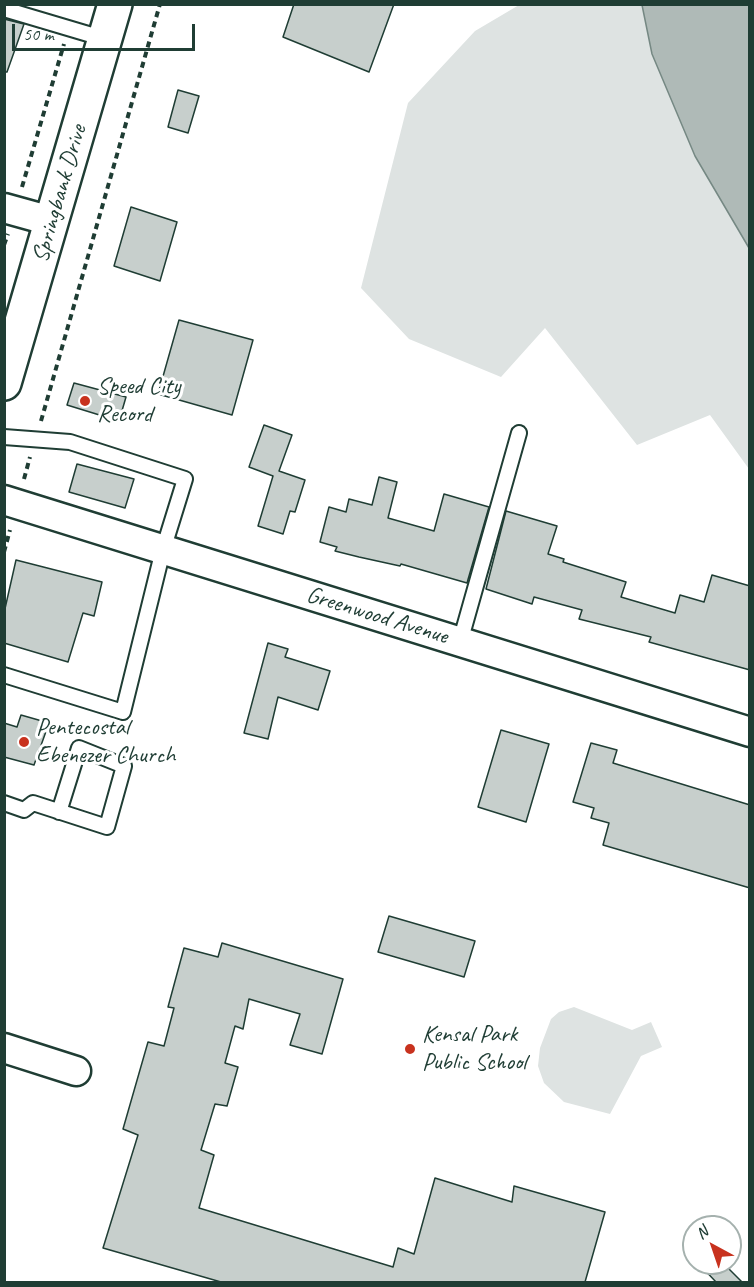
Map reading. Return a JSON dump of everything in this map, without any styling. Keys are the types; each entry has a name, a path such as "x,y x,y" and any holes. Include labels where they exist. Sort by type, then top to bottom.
{"main road":[{"name":"Springbank Drive","path":"4,383 115,4"}],"street":[{"path":"10,209 51,221"},
{"name":"Greenwood Avenue","path":"11,502 750,732"},
{"path":"4,1048 76,1071"}],"lane":[{"path":"4,9 105,39"},
{"path":"460,642 519,433"},
{"path":"4,437 70,442 185,479 164,550 123,712 4,675"},
{"path":"4,803 24,810 33,803 59,812 107,827 124,766 80,748 59,812"}],"path":[{"path":"11,502 36,439 160,4"},
{"path":"4,245 10,209 69,28"}],"shaded area":[{"path":"519,5 642,5 652,54 695,156 749,248 749,469 710,415 637,445 545,328 501,377 409,339 361,288 408,103 475,31"},
{"path":"642,5 749,5 749,248 695,156 652,54"},
{"path":"574,1007 632,1030 651,1022 662,1047 641,1056 610,1114 564,1102 544,1083 538,1066 540,1048 551,1019 559,1012"}],"building":[{"path":"294,4 394,4 369,72 283,37"},
{"path":"4,19 24,24 7,72 4,72"},
{"path":"178,90 199,96 188,133 168,127"},
{"path":"131,207 177,222 160,281 114,266"},
{"path":"179,320 253,340 232,415 158,394"},
{"path":"74,383 126,397 119,421 67,405"},
{"path":"264,425 292,435 279,471 305,480 295,512 290,511 283,534 258,526 273,476 249,467"},
{"path":"77,464 134,479 125,508 69,492"},
{"path":"379,477 397,482 388,518 434,531 444,494 489,507 467,583 401,564 400,566 335,551 337,547 320,542 329,507 346,512 349,499 372,505"},
{"path":"506,511 557,526 548,554 564,559 563,562 626,582 621,597 675,613 680,595 704,602 712,575 750,586 750,670 649,642 651,637 579,619 582,610 534,597 532,604 486,589"},
{"path":"16,560 102,582 94,616 83,613 68,662 4,643 4,613"},
{"path":"268,643 288,649 285,657 330,671 318,710 278,697 268,739 244,733"},
{"name":"Pentecostal Ebenezer Church","path":"21,715 49,723 34,765 4,757 4,723 17,727"},
{"path":"501,730 549,744 526,822 478,807"},
{"path":"591,743 617,750 613,763 750,805 750,888 603,845 609,823 591,818 594,808 573,802"},
{"path":"389,916 475,941 464,977 378,952"},
{"path":"222,943 343,979 322,1054 290,1045 300,1014 249,999 243,1029 235,1026 225,1063 238,1067 227,1106 215,1104 201,1150 214,1155 199,1208 393,1267 398,1248 414,1254 435,1178 512,1202 514,1186 605,1212 585,1282 221,1282 103,1248 138,1135 123,1129 148,1042 164,1046 174,1008 168,1007 184,948 218,957"},
{"path":"709,1275 735,1275 742,1282 716,1282"}],"place":[{"name":"Speed City Record","path":"85,401"},
{"name":"Pentecostal Ebenezer Church","path":"24,742"},
{"name":"Kensal Park Public School","path":"410,1049"}]}
